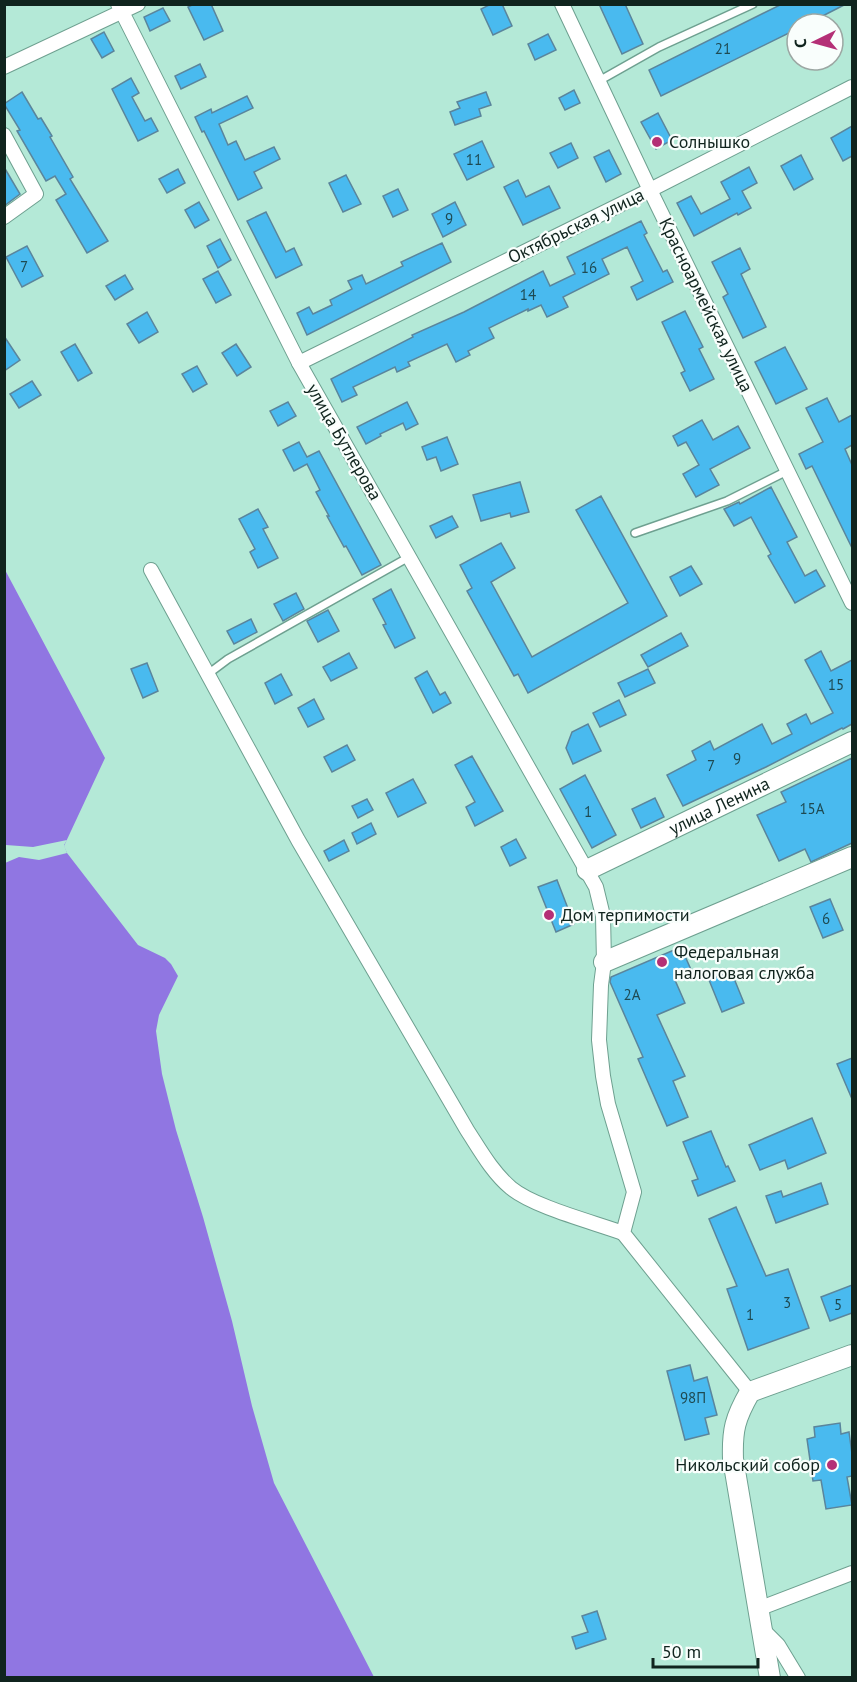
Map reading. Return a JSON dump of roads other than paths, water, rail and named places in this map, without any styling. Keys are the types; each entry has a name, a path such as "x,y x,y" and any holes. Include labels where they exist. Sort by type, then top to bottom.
{"street":[{"path":"4,67 120,8 138,4"},
{"name":"Красноармейская улица","path":"562,4 597,82 852,603"},
{"name":"улица Бутлерова","path":"120,8 299,363 596,887 603,916 604,962 599,1011 603,1076 608,1104 634,1192 623,1233"},
{"name":"Октябрьская улица","path":"299,363 650,190 852,87"},
{"path":"4,135 36,194 4,218"},
{"path":"151,570 298,840 456,1111 493,1170 512,1189 532,1200 623,1233 750,1392"},
{"name":"улица Ленина","path":"587,870 852,742"},
{"path":"604,962 852,857"},
{"path":"770,1677 733,1459 732,1434 750,1392 852,1355"},
{"path":"758,1609 852,1573"},
{"path":"763,1630 798,1677"}],"lane":[{"path":"597,82 659,47 753,4"},
{"path":"635,533 727,501 787,471"},
{"path":"208,674 228,659 409,557"}],"place":[{"name":"Солнышко","path":"657,142"},
{"name":"Дом терпимости","path":"549,915"},
{"name":"Федеральная налоговая служба","path":"662,962"},
{"name":"Никольский собор","path":"832,1465"}]}
